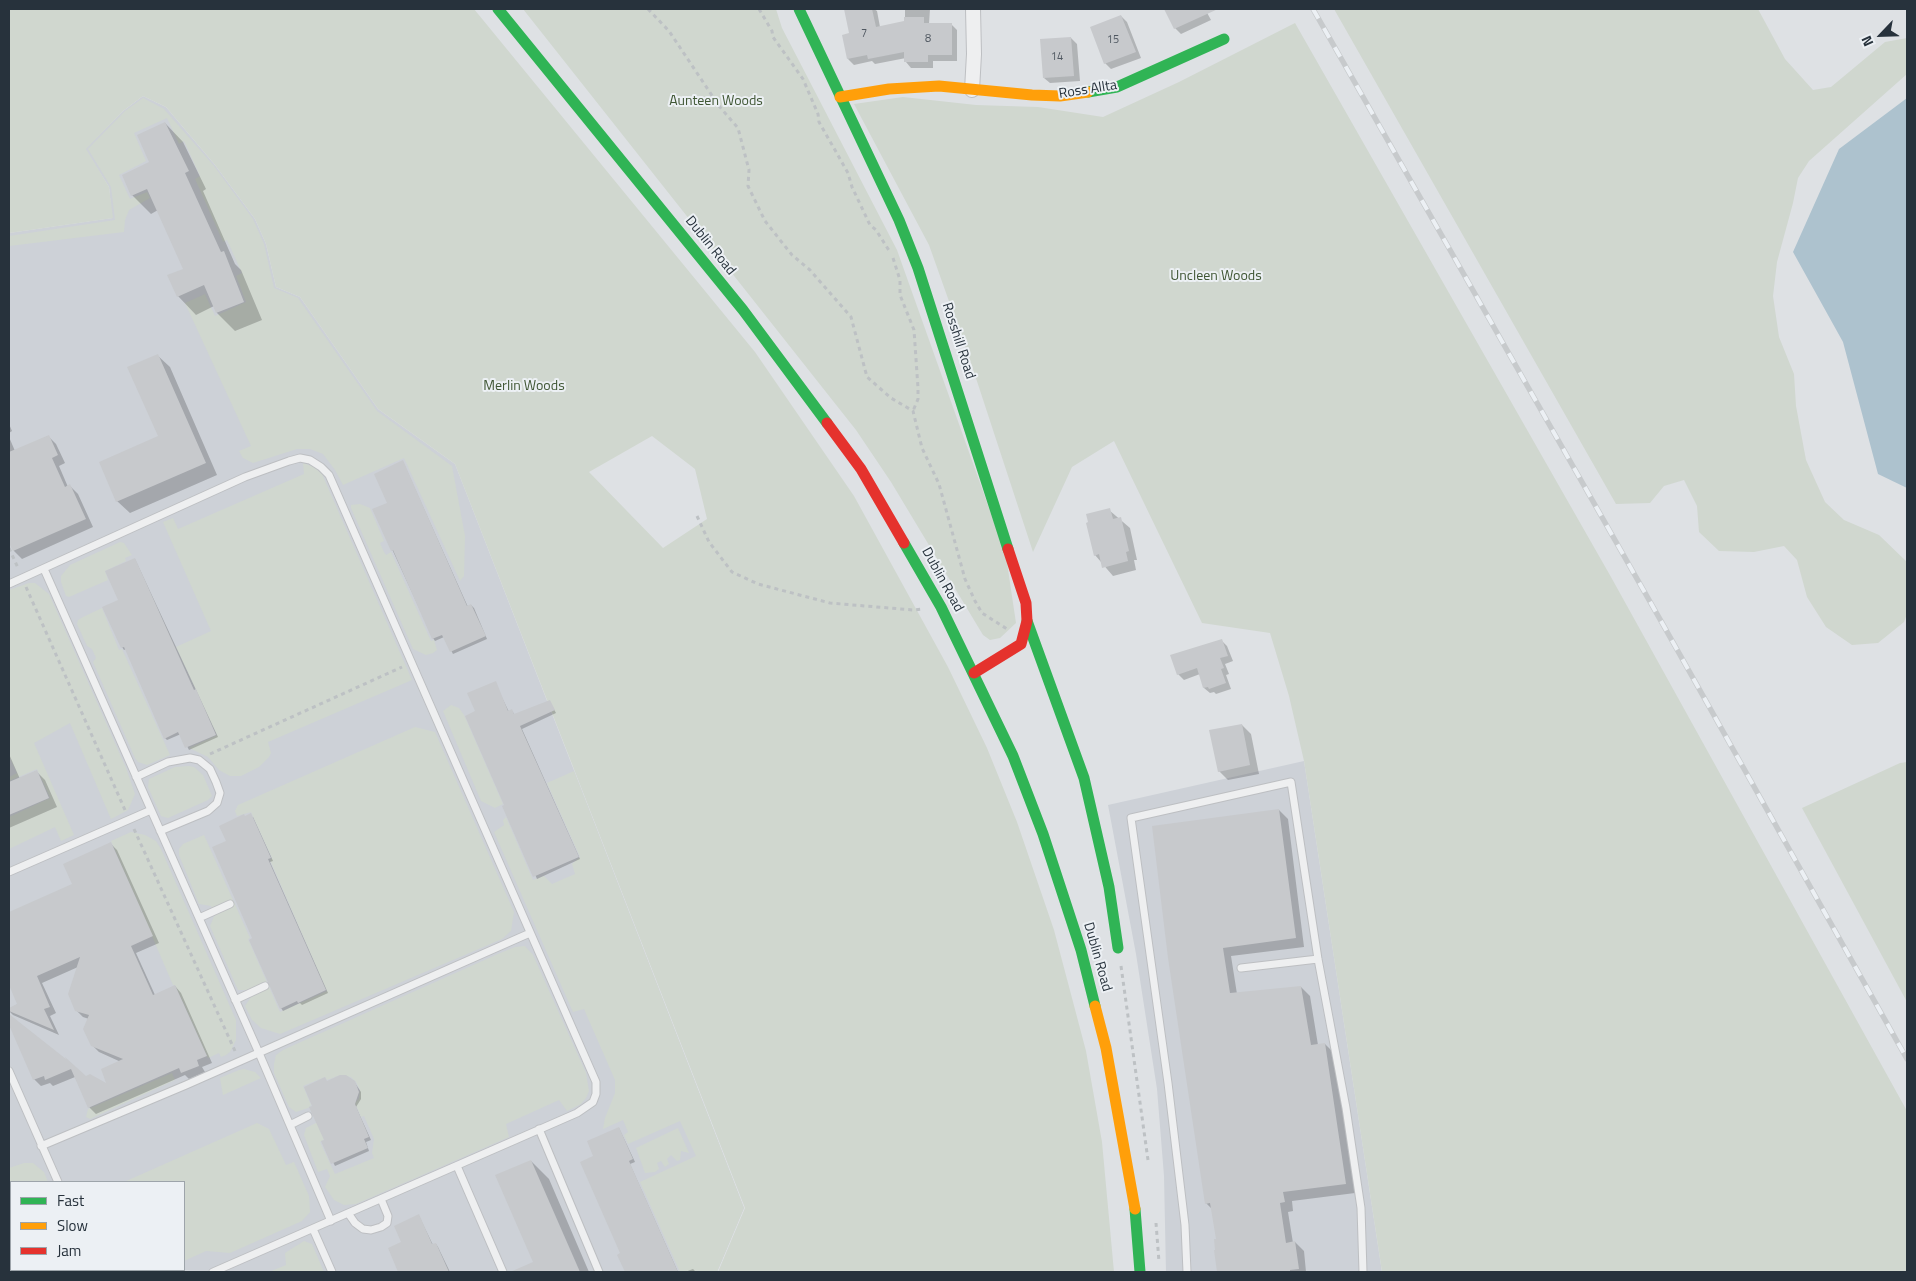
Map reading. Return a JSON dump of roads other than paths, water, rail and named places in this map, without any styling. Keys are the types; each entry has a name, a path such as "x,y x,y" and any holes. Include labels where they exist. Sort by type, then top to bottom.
{"street":[{"name":"Dublin Road","path":"498,9 743,310 861,470 941,607 1013,756 1043,834 1081,950 1106,1048 1134,1196 1140,1272"},
{"name":"Rosshill Road","path":"799,9 895,212 918,268 1026,602 1027,620 1021,644 974,673"},
{"path":"972,9 974,54 972,90"},
{"name":"Ross Allta","path":"840,97 889,89 939,86 1032,96 1060,96 1117,87 1224,39"},
{"path":"1027,620 1084,778 1109,887 1118,948"}],"lane":[{"path":"9,584 245,477 300,458 310,460 321,467 329,475 596,1082 596,1094 593,1102 586,1108 330,1221 229,1269 213,1272"},
{"path":"44,569 236,1000 330,1221"},
{"path":"136,777 168,762 190,758 198,760 210,769 216,782 220,793 218,803 208,810 160,831"},
{"path":"1187,1272 1185,1225 1168,1083 1131,818 1291,782 1318,959 1346,1108 1360,1199 1363,1272"},
{"path":"9,872 151,810"},
{"path":"199,918 230,904"},
{"path":"41,1146 239,1062 530,933"},
{"path":"1242,968 1318,959"},
{"path":"236,1000 265,986"},
{"path":"9,1071 58,1181"},
{"path":"290,1125 308,1116"},
{"path":"539,1130 599,1272"},
{"path":"457,1166 503,1272"},
{"path":"348,1213 355,1224 363,1230 381,1228 387,1224 388,1216 382,1198"},
{"path":"313,1229 332,1272"}],"water":[{"path":"1907,98 1907,488 1878,474 1843,342 1793,252 1839,149"}],"railway":[{"path":"1313,9 1661,621 1907,1059"}],"park label":[{"name":"Aunteen Woods","path":"716,102"},
{"name":"Uncleen Woods","path":"1216,277"},
{"name":"Merlin Woods","path":"524,387"}]}
